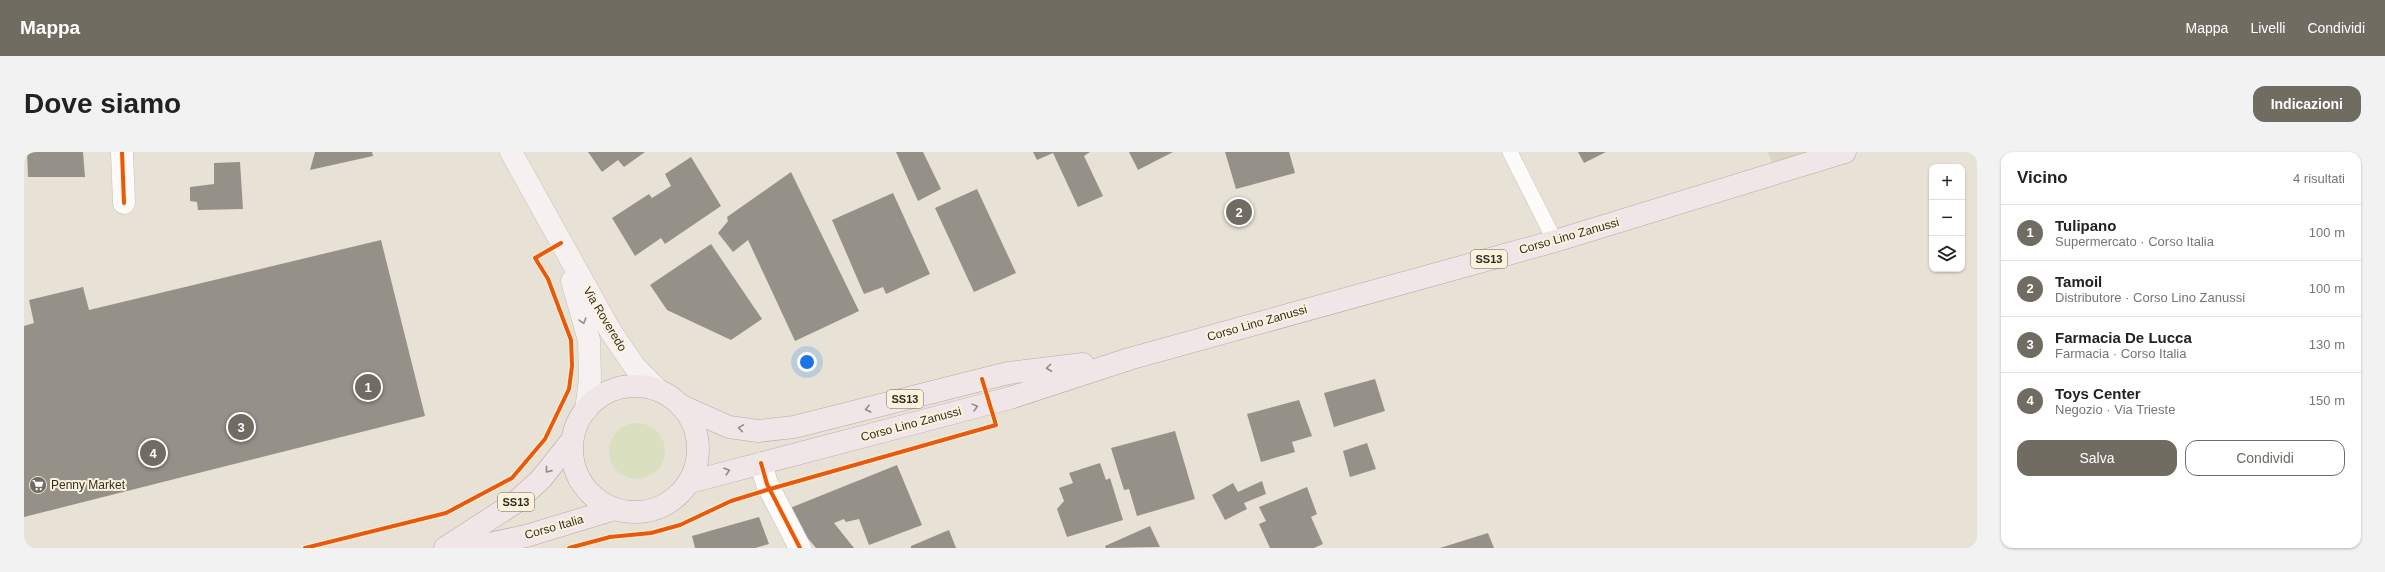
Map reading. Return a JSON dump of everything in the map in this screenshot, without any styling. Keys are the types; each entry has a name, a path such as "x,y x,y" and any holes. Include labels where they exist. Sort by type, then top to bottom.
{"main road":[{"name":"Via Roveredo","path":"511,152 610,332 635,367 658,390"},
{"name":"Corso Lino Zanussi","path":"690,482 1010,398 1130,359 1555,241 1833,154"},
{"name":"Via Roveredo","path":"561,243 589,340 590,379 586,410"},
{"name":"Corso Lino Zanussi","path":"684,407 729,427 758,431 787,428 1008,373 1130,359"},
{"path":"638,386 658,390 672,397 684,407 694,424 699,443 697,463 690,482 679,495 665,505 649,511 632,513 615,509 599,502 586,490 577,475 572,458 572,440 577,424 586,410 600,396 618,388 638,386"},
{"name":"SS13","path":"444,548 516,502 541,479 572,440"},
{"name":"Corso Italia","path":"469,548 526,536 615,509"}],"street":[{"path":"122,152 124,203"},
{"path":"761,463 767,484 800,548"}],"lane":[{"path":"1510,152 1555,241"}],"shaded area":[{"path":"1767,152 1823,152 1774,166"}],"green space":[{"path":"631,423 643,423 653,427 661,435 665,445 665,457 661,467 653,475 643,479 631,479 621,475 613,467 609,457 609,445 613,435 621,427"}],"building":[{"path":"27,152 83,152 85,177 28,177"},
{"path":"315,152 372,152 373,156 310,170"},
{"path":"588,152 645,152 624,167 618,160 602,172"},
{"path":"896,152 923,152 941,189 918,201"},
{"path":"1033,152 1090,152 1084,156 1103,196 1078,207 1053,153 1037,160"},
{"path":"1129,152 1173,152 1138,170"},
{"path":"1225,152 1289,152 1295,173 1236,189"},
{"path":"1578,152 1606,152 1584,163"},
{"path":"691,157 721,206 665,244 661,238 635,256 612,218 649,194 652,198 671,186 665,174"},
{"path":"240,162 243,209 198,210 197,202 190,201 190,187 214,184 214,163"},
{"path":"791,172 859,311 795,341 748,240 733,252 718,233 728,221 727,217"},
{"path":"977,189 1016,273 974,292 935,208"},
{"path":"893,193 930,274 886,294 883,287 864,294 832,220"},
{"path":"381,240 425,416 24,517 24,326 34,323 29,300 83,287 89,310"},
{"path":"711,244 762,319 731,340 667,310 650,285"},
{"path":"1375,379 1385,411 1334,427 1324,393"},
{"path":"1299,400 1312,436 1292,442 1295,452 1261,462 1247,414"},
{"path":"1175,431 1195,499 1137,516 1129,489 1124,490 1111,448"},
{"path":"1367,443 1376,469 1350,477 1343,451"},
{"path":"1100,463 1106,480 1110,478 1123,520 1067,537 1057,509 1064,501 1059,488 1073,483 1069,473"},
{"path":"897,465 922,525 869,545 859,519 846,522 844,519 834,523 854,548 816,548 806,536 790,508"},
{"path":"1262,481 1266,494 1244,503 1247,509 1225,520 1212,495 1233,483 1238,492"},
{"path":"1307,487 1317,514 1311,517 1323,544 1314,548 1270,548 1259,524 1266,521 1259,507"},
{"path":"759,517 769,544 755,548 695,548 692,536"},
{"path":"1150,526 1160,547 1106,548 1105,546"},
{"path":"949,530 956,548 911,548 911,546"},
{"path":"1488,533 1494,548 1440,548"}],"cycle path":[{"path":"122,152 124,203"},
{"path":"305,548 446,513 512,478 545,439 569,389 572,366 571,340 548,279 535,258 561,243"},
{"path":"569,548 610,537 651,533 680,525 731,501 996,425 982,379"},
{"path":"761,463 767,484 800,548"}],"place":[{"name":"Tamoil","path":"1239,212"},
{"name":"Tulipano","path":"368,387"},
{"name":"Farmacia De Lucca","path":"241,427"},
{"name":"Toys Center","path":"153,453"},
{"name":"Penny Market","path":"38,485"}]}
